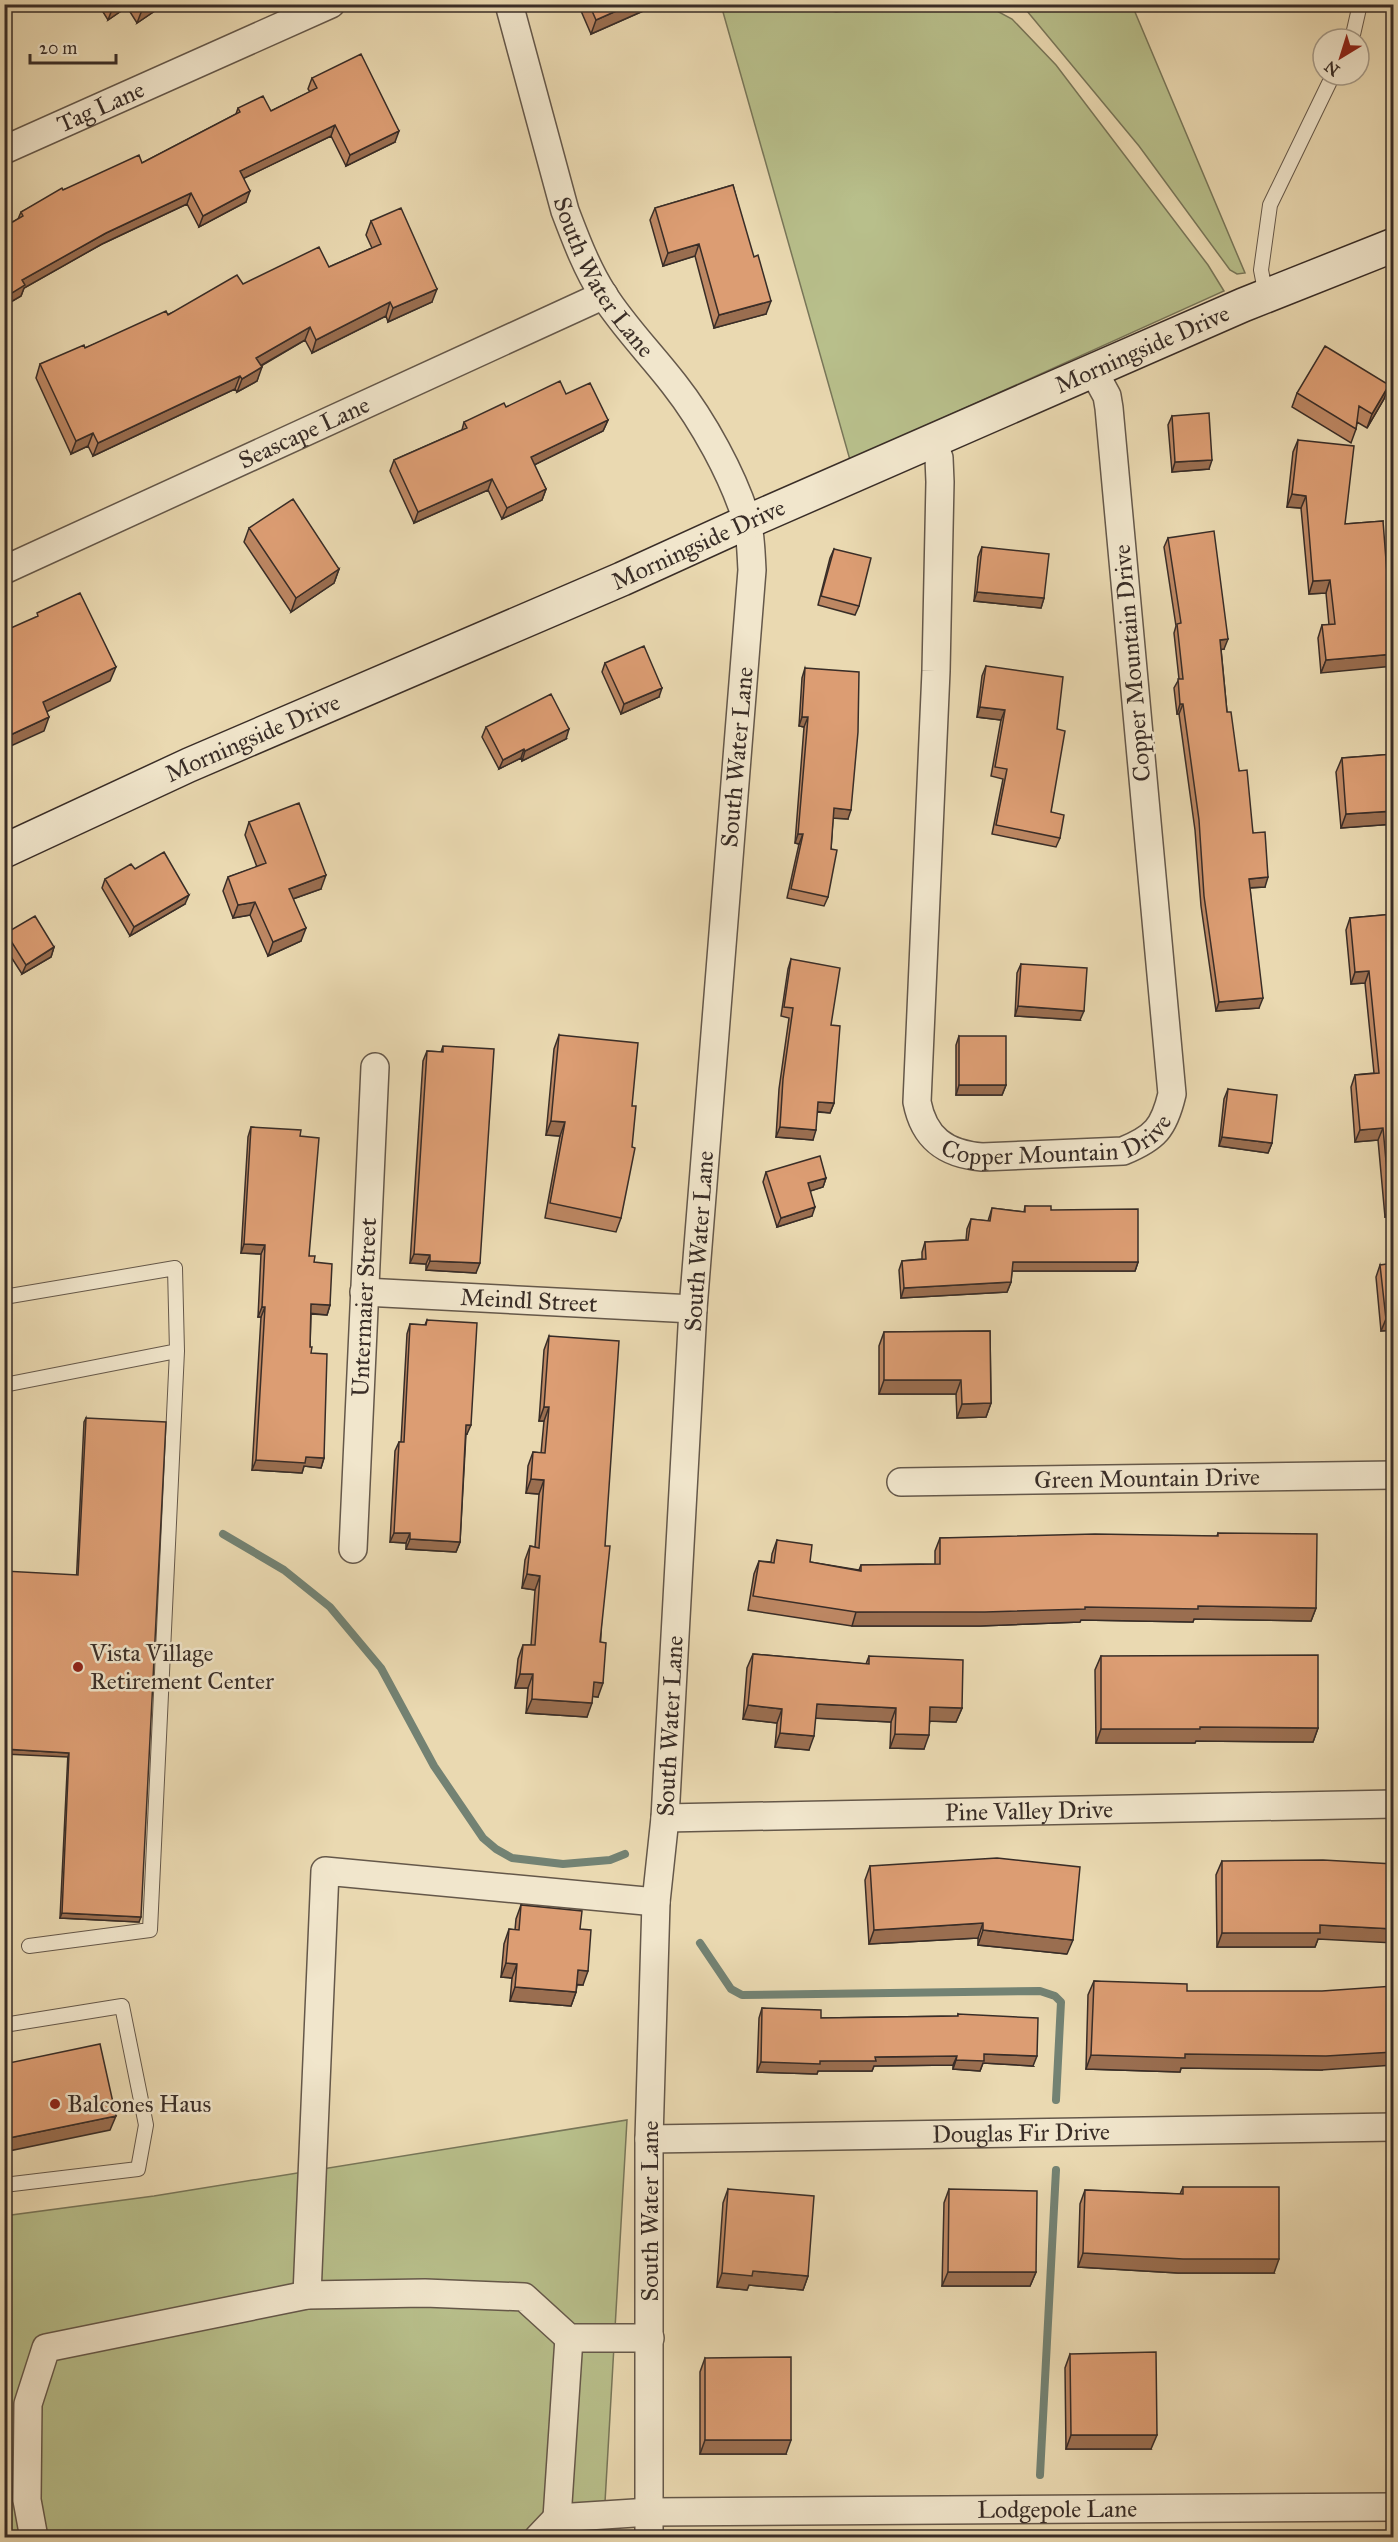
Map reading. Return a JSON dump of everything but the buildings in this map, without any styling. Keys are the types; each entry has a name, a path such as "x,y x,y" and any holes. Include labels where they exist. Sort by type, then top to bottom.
{"street":[{"name":"Tag Lane","path":"4,150 330,4"},
{"name":"South Water Lane","path":"509,4 566,212 584,257 604,295 698,417 728,477 747,522 752,570 693,1309 665,1818 656,1902 649,2139 650,2525"},
{"name":"Morningside Drive","path":"4,851 189,765 622,579 932,441 1266,296 1394,245"},
{"name":"Seascape Lane","path":"4,570 604,295"},
{"name":"Copper Mountain Drive","path":"932,441 939,458 940,469 936,671 918,1091 920,1119 930,1134 944,1147 963,1156 1123,1151 1143,1143 1159,1131 1167,1114 1172,1094 1109,408 1107,396 1095,372"},
{"name":"Untermaier Street","path":"352,1549 375,1067"},
{"name":"Meindl Street","path":"364,1292 693,1309"},
{"name":"Green Mountain Drive","path":"901,1482 1394,1475"},
{"name":"Pine Valley Drive","path":"665,1818 1394,1804"},
{"path":"307,2295 325,1871 656,1902"},
{"name":"Douglas Fir Drive","path":"649,2139 1394,2127"},
{"path":"34,2538 27,2500 28,2404 46,2348 307,2295 424,2293 524,2297 569,2338 650,2338"},
{"path":"538,2538 557,2518 569,2338"},
{"name":"Lodgepole Lane","path":"557,2518 650,2525 1394,2507"}],"lane":[{"path":"1355,27 1360,4"},
{"path":"1266,296 1261,270 1270,204 1328,87"},
{"path":"4,1297 175,1268 177,1351 150,1930 29,1946"},
{"path":"4,1385 177,1351"},
{"path":"4,2025 122,2006 146,2125 138,2169 4,2185"}],"green space":[{"path":"902,4 984,4 1012,19 1056,65 1208,265 1224,291 850,460 721,5 806,5 836,12"},
{"path":"1022,5 1132,5 1245,273 1237,274 1230,270 1139,146"},
{"path":"627,2120 603,2537 5,2537 4,2216 154,2196"}],"waterway":[{"path":"223,1534 284,1570 330,1607 381,1668 434,1766 483,1838 496,1849 512,1858 563,1864 610,1860 625,1854"},
{"path":"700,1943 731,1989 742,1995 1040,1991 1055,1996 1061,2002 1056,2100"},
{"path":"1040,2475 1056,2170"}],"place":[{"name":"Vista Village Retirement Center","path":"78,1667"},
{"name":"Balcones Haus","path":"55,2104"}]}
